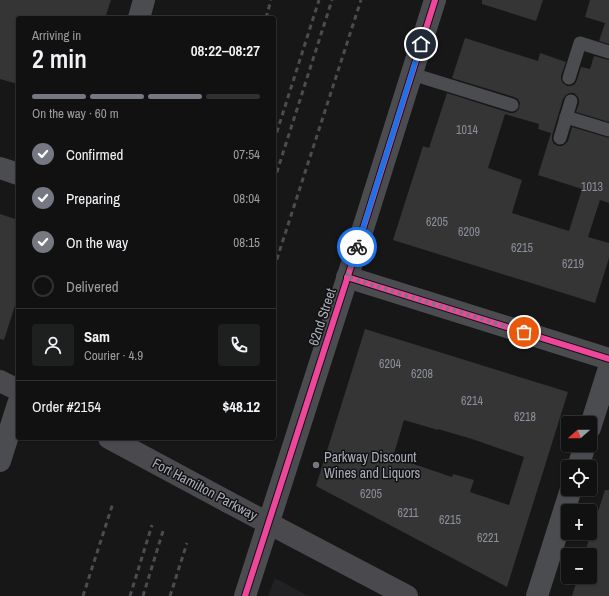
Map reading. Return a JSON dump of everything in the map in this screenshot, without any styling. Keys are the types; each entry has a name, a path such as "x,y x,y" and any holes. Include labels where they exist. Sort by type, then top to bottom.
{"main road":[{"path":"0,381 16,389"},
{"name":"Fort Hamilton Parkway","path":"113,440 408,596"}],"street":[{"path":"140,16 144,0"},
{"name":"62nd Street","path":"245,596 435,0"},
{"path":"0,168 16,173"},
{"path":"347,277 609,359"},
{"path":"594,416 609,368"},
{"path":"0,461 16,410"},
{"path":"537,596 569,496"}],"lane":[{"path":"569,78 580,43 609,52"},
{"path":"412,74 512,105"},
{"path":"560,138 571,101"},
{"path":"566,117 609,130"}],"shaded area":[{"path":"275,578 308,596 268,596"}],"building":[{"path":"0,0 111,0 106,16 16,16 16,83 0,79"},
{"path":"482,0 543,0 536,21 482,4"},
{"path":"590,0 609,0 609,44 599,41 605,23 585,17"},
{"path":"465,38 538,61 540,53 566,62 561,79 567,86 575,84 581,67 590,69 594,56 609,60 609,122 576,112 579,99 574,93 569,93 563,99 552,136 554,144 558,146 562,146 568,141 572,127 609,138 609,203 600,200 588,237 609,243 609,258 595,303 393,240 423,146 429,148 447,93 510,113 514,113 519,108 520,103 518,99 514,97 452,78","holes":["505,114 539,124 538,129 551,133 538,175 582,189 569,231 512,213 522,180 488,168"]},
{"path":"0,214 16,219 16,302 4,340 0,339"},
{"path":"365,329 568,392 507,587 316,486","holes":["404,420 472,439 524,457 509,505 470,492 474,480 453,474 452,477 393,457"]},
{"path":"605,490 609,490 609,596 572,596 576,584 597,584 597,548 586,548 589,540 597,540 597,515"}],"railway":[{"path":"267,16 271,0"},
{"path":"276,135 319,0"},
{"path":"276,175 332,0"},
{"path":"276,262 361,0"},
{"path":"83,596 113,503"},
{"path":"130,596 152,525"},
{"path":"143,596 163,531"},
{"path":"170,596 187,543"}],"cycle path":[{"path":"245,596 435,0"},
{"path":"347,277 609,359"}],"way so far":[{"path":"357,247 347,277 524,332"}],"place":[{"name":"Parkway Discount Wines and Liquors","path":"316,465"}],"route":[{"path":"357,247 421,44"}]}
